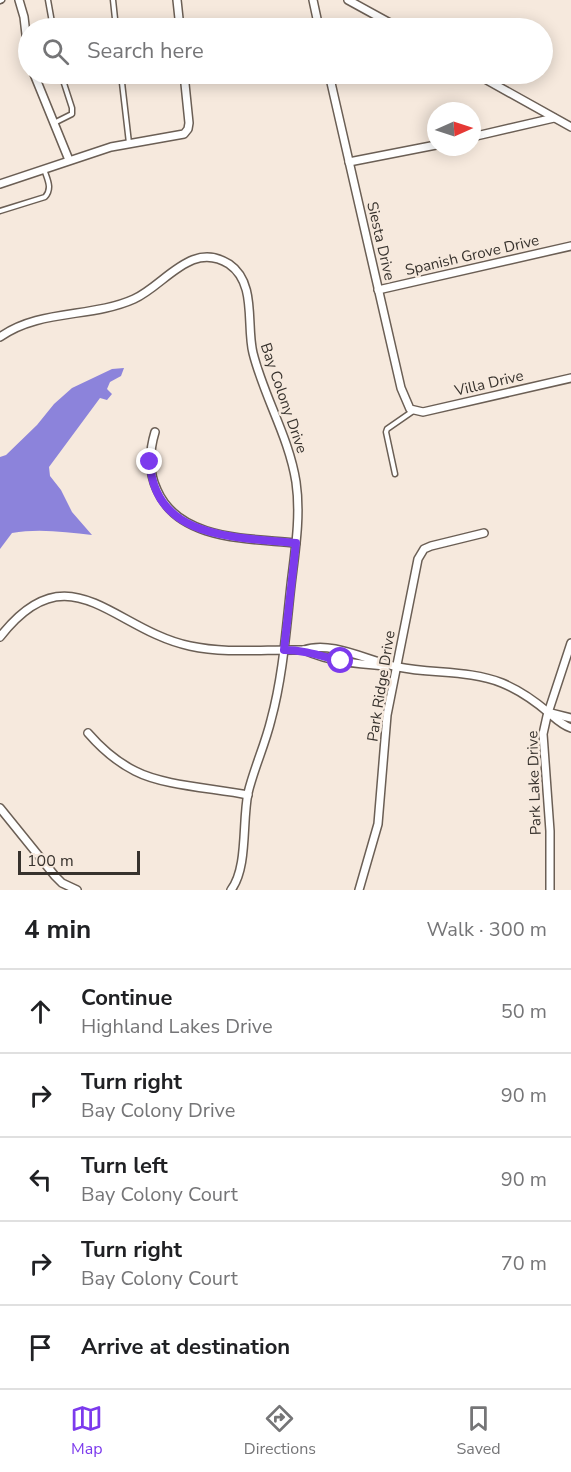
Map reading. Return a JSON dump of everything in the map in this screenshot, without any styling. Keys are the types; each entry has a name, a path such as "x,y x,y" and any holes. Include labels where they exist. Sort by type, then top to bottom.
{"street":[{"path":"19,0 24,18"},
{"path":"177,0 179,18"},
{"path":"313,0 317,18"},
{"path":"348,0 381,18"},
{"path":"38,84 69,160"},
{"path":"0,184 69,160 129,143 184,134 189,126 185,84"},
{"name":"Siesta Drive","path":"331,84 403,397 413,411"},
{"path":"494,84 571,127"},
{"path":"481,135 554,118"},
{"path":"349,162 427,147"},
{"name":"Spanish Grove Drive","path":"378,290 571,246"},
{"name":"Bay Colony Drive","path":"0,337 29,323 126,302 148,292 174,270 192,260 212,257 230,265 244,282 253,353 293,466 298,508 284,650 273,713 248,795 243,825 241,871 231,890"},
{"name":"Villa Drive","path":"413,411 423,412 571,378"},
{"path":"155,432 150,453 152,478 163,502 176,516 192,527 213,533 296,543"},
{"name":"Park Ridge Drive","path":"359,890 378,824 386,726 420,553 430,546 484,533"},
{"path":"0,637 27,608 46,599 67,596 87,600 155,635 189,646 226,650 304,650 318,647 342,651 396,667"},
{"name":"Park Lake Drive","path":"550,890 550,831 543,743 548,712 571,644"},
{"path":"304,650 314,655 360,665 396,667 494,680 522,693 557,721 571,728"},
{"path":"341,661 342,651"},
{"path":"548,712 571,718"},
{"path":"88,733 117,759 144,775 248,795"},
{"path":"0,808 55,876 62,883 77,890"}],"lane":[{"path":"48,0 51,18"},
{"path":"113,0 115,18"},
{"path":"53,123 72,114 64,84"},
{"path":"122,84 129,143"},
{"path":"0,211 45,196 50,186 44,169"},
{"path":"395,474 386,432 413,411"}],"shaded area":[{"path":"124,368 121,376 110,382 107,389 112,394 107,400 100,398 49,467 50,476 61,490 72,512 92,535 42,531 12,533 0,549 0,457 6,455 72,388 112,369"}],"route":[{"path":"150,462 152,478 163,502 169,510 192,527 213,533 296,543 284,650 304,650 314,655 341,661"}]}
